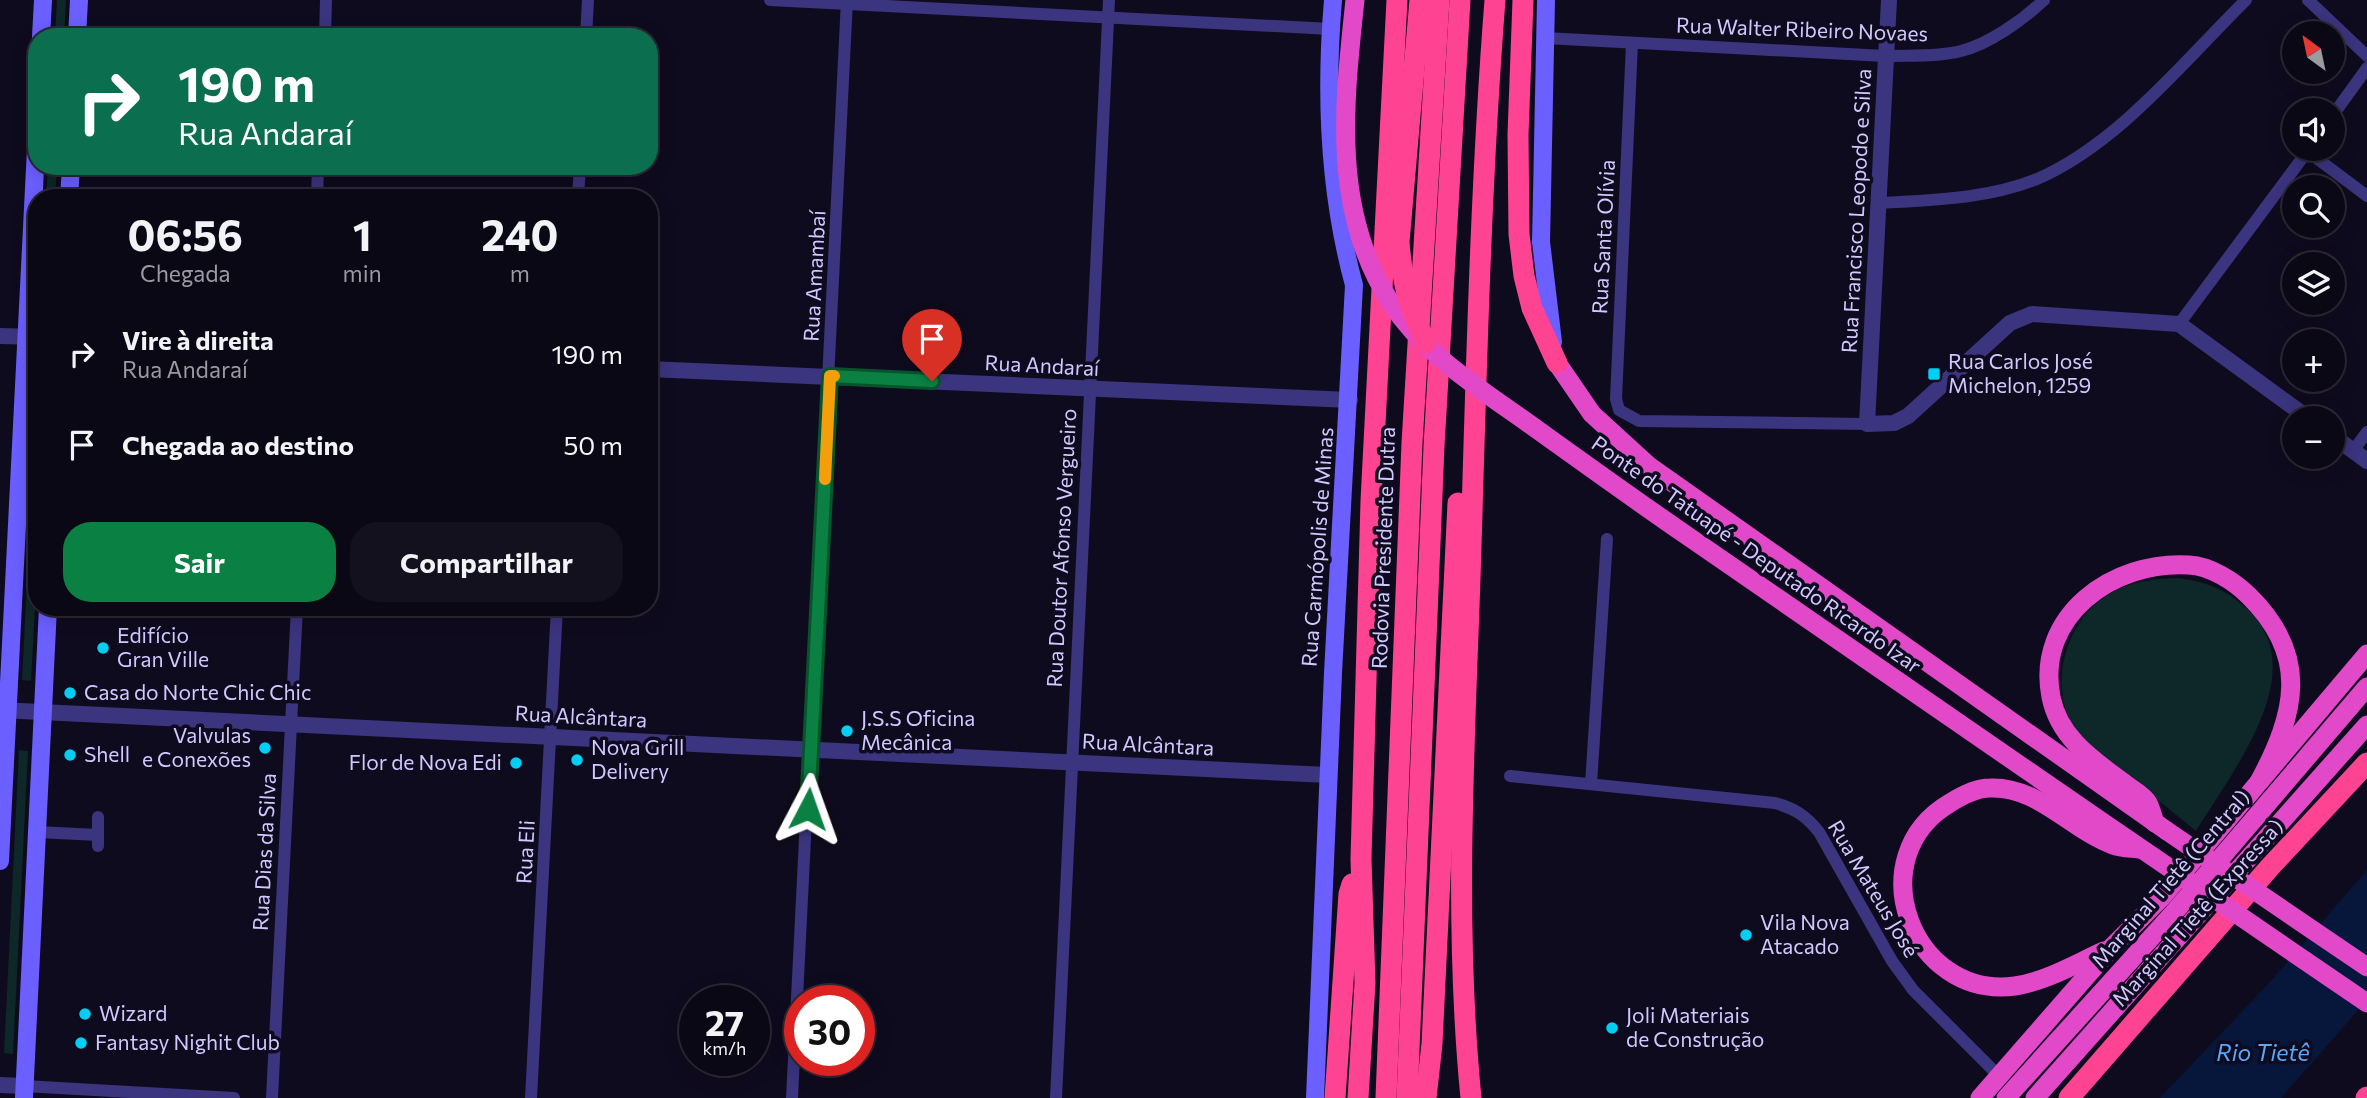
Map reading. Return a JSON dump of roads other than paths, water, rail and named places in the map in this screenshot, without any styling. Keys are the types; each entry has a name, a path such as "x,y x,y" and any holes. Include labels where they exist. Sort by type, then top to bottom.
{"highway":[{"name":"Ponte do Tatuapé - Deputado Ricardo Izar","path":"1356,0 1344,135 1349,192 1357,232 1391,304 1426,343 1452,368 1633,498 2139,849 2367,1003"},
{"name":"Rodovia Presidente Dutra","path":"1361,859 1371,501 1397,0"},
{"path":"1420,0 1399,242 1402,278 1410,312 1426,343"},
{"name":"Rodovia Presidente Dutra","path":"1387,1098 1412,457 1439,0"},
{"path":"1407,1098 1434,446 1460,0"},
{"path":"1471,1098 1465,1031 1464,766 1475,409 1494,0"},
{"path":"1524,0 1518,135 1519,234 1524,276 1532,308 1558,363"},
{"path":"1426,1098 1432,1031 1455,548 1464,422 1478,340"},
{"name":"Ponte do Tatuapé - Deputado Ricardo Izar","path":"1558,363 1592,414 1649,466 2161,827 2367,967"},
{"path":"2161,827 2147,801 2082,752 2062,727 2051,699 2048,673 2051,649 2062,623 2100,587 2131,573 2162,566 2190,565 2202,568 2241,588 2268,614 2288,655 2292,685 2289,712 2277,748 2259,782"},
{"path":"1980,1098 2111,947 2163,896 2367,654"},
{"name":"Marginal Tietê (Central)","path":"2006,1098 2177,909 2367,687"},
{"name":"Marginal Tietê (Central)","path":"2035,1098 2367,725"},
{"name":"Marginal Tietê (Expressa)","path":"2068,1098 2270,867 2367,763"},
{"path":"2111,947 2038,982 2012,986 1985,984 1959,977 1938,962 1918,939 1906,913 1900,886 1904,861 1916,837 1935,812 1960,797 1988,788 2020,791 2114,845 2139,849"},
{"path":"1335,1098 1349,894 1361,859"},
{"path":"1358,1098 1365,983 1361,859"}],"main road":[{"path":"41,28 43,0"},
{"path":"77,28 79,0"},
{"name":"Rua Carmópolis de Minas","path":"1315,1098 1328,775 1354,285 1346,257 1333,166 1333,0"},
{"path":"1546,0 1541,242 1550,326 1558,363"},
{"path":"0,860 4,710 28,378"},
{"path":"24,1092 48,616"}],"street":[{"path":"325,28 326,0"},
{"path":"586,28 587,0"},
{"path":"770,0 1331,29"},
{"name":"Rua Doutor Afonso Vergueiro","path":"1056,1098 1088,389 1109,0"},
{"name":"Rua Francisco Leopodo e Silva","path":"1867,424 1889,0"},
{"name":"Rua Walter Ribeiro Novaes","path":"1545,38 1885,56 1961,51 1985,41 2034,10 2043,0"},
{"path":"1880,203 1941,200 1998,191 2058,168 2115,130 2246,0"},
{"path":"2308,0 2367,56"},
{"name":"Rua Amambaí","path":"792,1098 847,2"},
{"name":"Rua Santa Olívia","path":"1632,43 1616,399 1619,410 1639,421 1867,424"},
{"path":"2345,98 2367,68"},
{"path":"2179,324 2300,161"},
{"path":"2322,161 2367,196"},
{"path":"1867,424 1894,423 1908,416 2010,323 2032,314 2179,324 2292,406"},
{"path":"0,336 28,337"},
{"name":"Rua Andaraí","path":"658,369 1350,400"},
{"path":"2353,451 2367,432"},
{"path":"2345,445 2367,461"},
{"path":"1591,784 1607,539"},
{"name":"Rua Dias da Silva","path":"272,1098 297,616"},
{"name":"Rua Eli","path":"531,1098 557,616"},
{"name":"Rua Alcântara","path":"4,710 1328,775"},
{"name":"Rua Mateus José","path":"1510,776 1775,803 1793,808 1807,817 1819,832 1892,961 1913,990 1999,1076"},
{"path":"37,832 98,840 99,817"},
{"path":"0,1085 24,1092 234,1098"}],"water":[{"name":"Rio Tietê","path":"2367,870 2367,1000 2281,1098 2160,1098 2270,982"}],"place":[{"name":"Rua Carlos José Michelon, 1259","path":"1934,374"},
{"name":"Edifício Gran Ville","path":"103,648"},
{"name":"Casa do Norte Chic Chic","path":"70,693"},
{"name":"J.S.S Oficina Mecânica","path":"847,731"},
{"name":"Valvulas e Conexões","path":"265,748"},
{"name":"Shell","path":"70,755"},
{"name":"Nova Grill Delivery","path":"577,760"},
{"name":"Flor de Nova Edi","path":"516,763"},
{"name":"Vila Nova Atacado","path":"1746,935"},
{"name":"Wizard","path":"85,1014"},
{"name":"Joli Materiais de Construção","path":"1612,1028"},
{"name":"Fantasy Nighit Club","path":"81,1043"}]}
